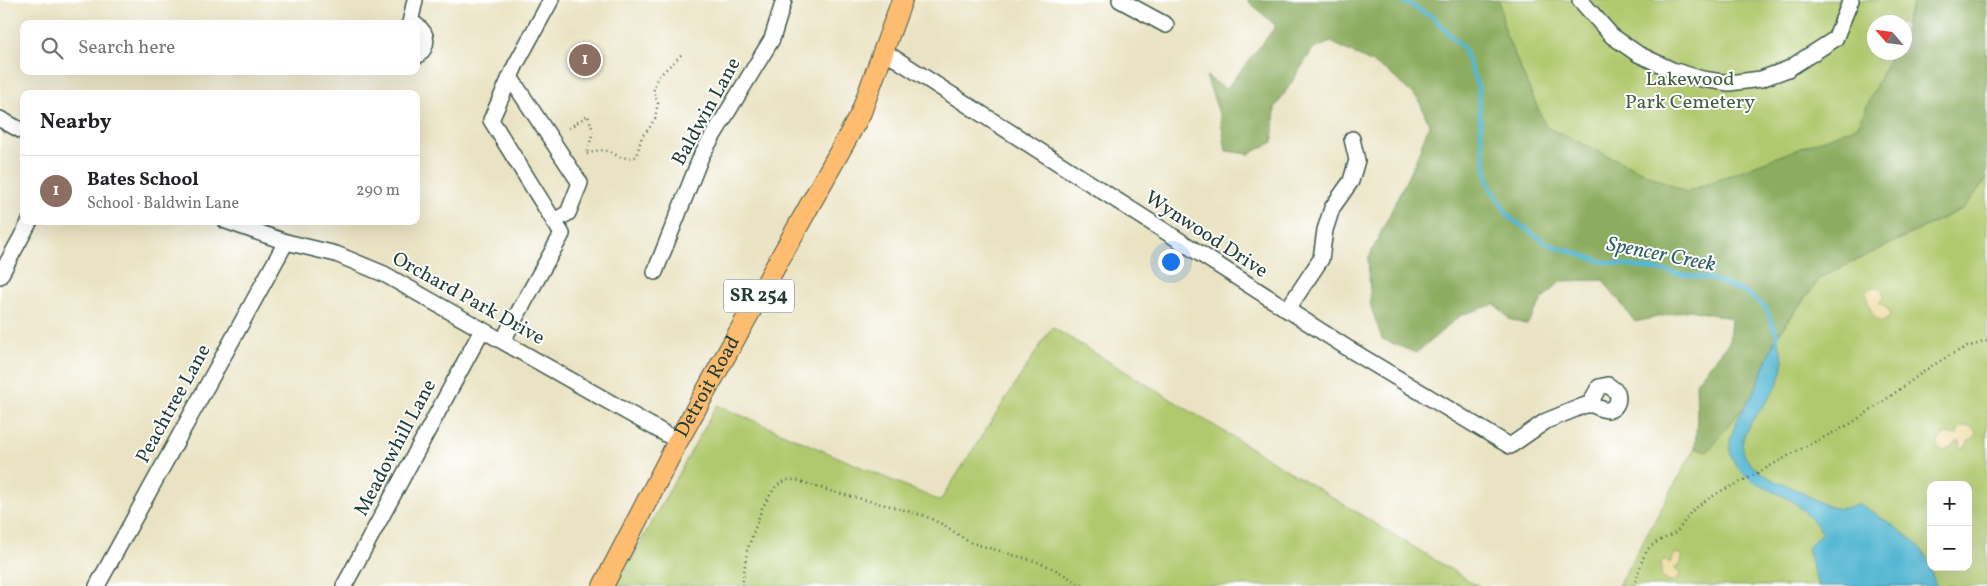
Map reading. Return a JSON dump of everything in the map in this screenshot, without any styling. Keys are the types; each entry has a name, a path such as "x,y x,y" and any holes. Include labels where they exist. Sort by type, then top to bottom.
{"main road":[{"name":"Detroit Road","path":"608,584 678,441 860,115 902,0"}],"street":[{"path":"413,20 415,0"},
{"path":"503,340 562,234 491,120 510,76 551,0"},
{"name":"Baldwin Lane","path":"655,272 702,154 772,39 784,0"},
{"path":"1120,0 1166,25"},
{"path":"1580,0 1612,36 1638,54 1672,70 1702,79 1729,83 1761,79 1788,69 1835,39 1851,0"},
{"path":"420,28 423,30 426,38 426,45 420,54"},
{"name":"Wynwood Drive","path":"884,52 1288,310 1510,446 1546,421 1588,405"},
{"path":"510,76 580,183 568,213 554,221"},
{"path":"0,119 20,130"},
{"path":"1288,310 1321,259 1325,230 1332,208 1351,181 1357,160 1352,139"},
{"path":"0,276 28,225"},
{"name":"Orchard Park Drive","path":"237,225 286,242 336,254 384,274 678,441"},
{"name":"Peachtree Lane","path":"97,586 286,242"},
{"name":"Meadowhill Lane","path":"344,586 482,330"}],"path":[{"path":"569,128 588,115 593,131 587,154 599,150 608,151 622,158 636,157 642,136 649,129 655,118 658,103 653,92 657,78 683,52"},
{"path":"1634,586 1642,558 1648,549 1655,543 1677,532 1693,510 1727,488 1747,480 1862,417 1962,348 1987,341"},
{"path":"742,586 747,551 762,508 776,486 787,480 796,480 833,492 925,516 969,542 1041,563 1058,570 1083,586"}],"green space":[{"path":"1247,0 1499,0 1505,33 1546,127 1686,192 1858,126 1888,60 1912,60 1912,15 1908,15 1915,0 1987,0 1987,178 1964,208 1820,278 1777,335 1752,397 1708,451 1695,448 1697,419 1696,382 1729,342 1731,318 1689,310 1635,322 1603,280 1560,281 1542,300 1527,325 1509,319 1495,304 1461,315 1416,353 1382,339 1371,307 1368,259 1415,162 1429,125 1419,100 1386,70 1331,42 1313,49 1275,108 1273,142 1249,154 1226,151 1220,116 1206,76 1226,89 1276,26"},
{"name":"Lakewood Park Cemetery","path":"1499,0 1915,0 1908,15 1867,15 1867,60 1888,60 1858,126 1686,192 1546,127 1505,33"},
{"path":"1987,178 1987,586 1618,586 1695,448 1820,278 1964,208"},
{"path":"1052,327 1478,586 616,586 717,405 940,501"}],"sand":[{"path":"1870,288 1879,288 1883,292 1884,297 1879,303 1888,309 1890,315 1888,319 1882,322 1870,310 1866,292"},
{"path":"1963,426 1970,426 1976,432 1974,439 1968,441 1966,447 1960,448 1961,443 1959,441 1945,451 1938,449 1938,443 1942,436 1947,434 1957,435 1958,430"},
{"path":"1679,553 1682,558 1681,564 1674,569 1679,572 1680,576 1673,582 1666,581 1661,574 1661,563 1664,559 1670,563 1673,555"}],"water":[{"path":"1777,335 1783,365 1779,381 1750,424 1744,437 1743,450 1750,463 1768,477 1828,506 1842,508 1860,504 1885,520 1904,533 1924,553 1927,560 1927,571 1931,571 1936,586 1818,586 1807,549 1822,532 1795,503 1759,485 1748,477 1739,469 1731,453 1730,444 1736,423 1752,396"}],"waterway":[{"name":"Spencer Creek","path":"1400,0 1433,17 1463,48 1478,87 1482,143 1489,185 1510,218 1548,244 1600,261 1712,279 1746,293 1766,308 1777,339"}],"place":[{"name":"Bates School","path":"585,60"}]}
